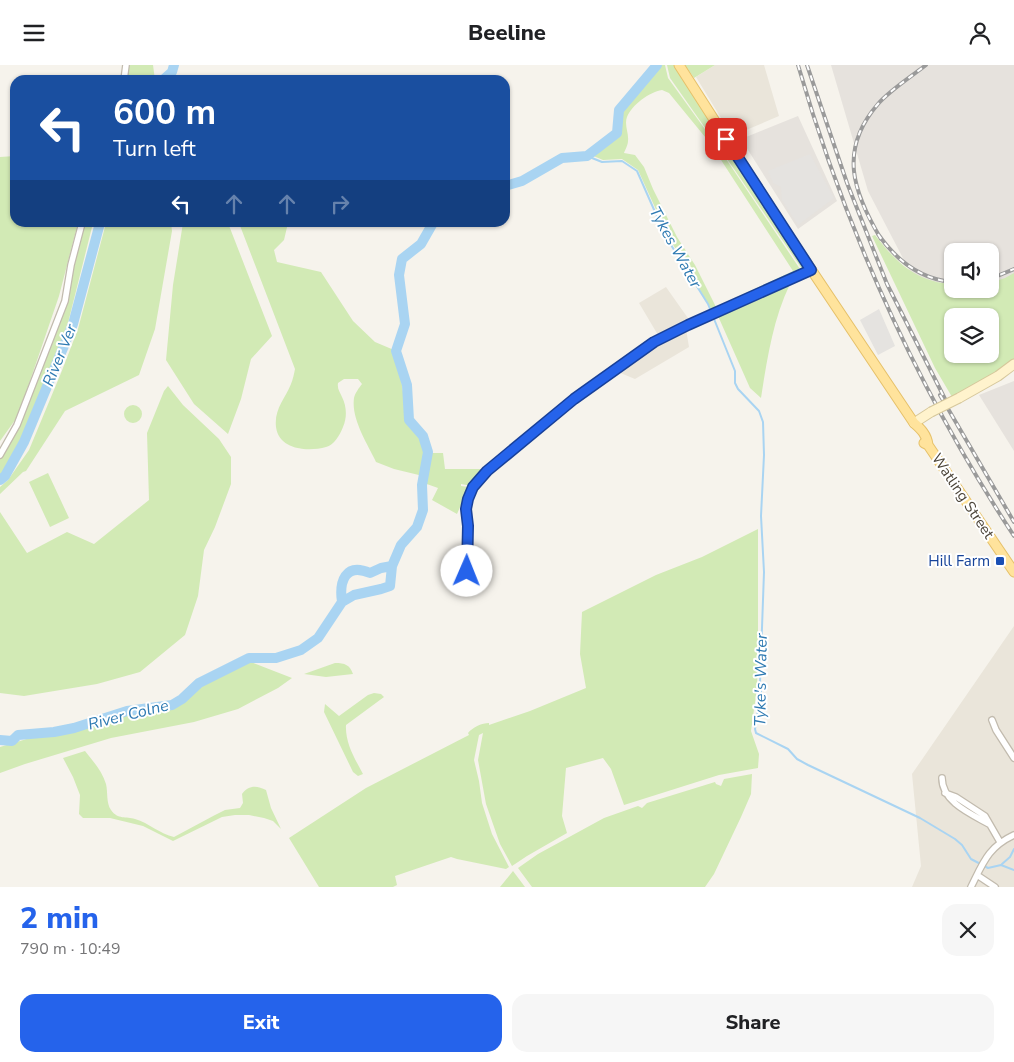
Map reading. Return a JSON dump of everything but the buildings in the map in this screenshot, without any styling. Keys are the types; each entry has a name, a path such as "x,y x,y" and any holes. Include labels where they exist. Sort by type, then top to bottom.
{"main road":[{"name":"Watling Street","path":"679,65 811,270 914,423 918,435 928,445 1014,572"},
{"path":"914,423 1014,365"}],"street":[{"path":"0,455 17,425 65,301 71,265 81,227"},
{"path":"467,571 468,526 466,509 468,499 473,487 487,471 574,399 654,342 811,270"},
{"path":"992,720 996,730 1014,758"},
{"path":"942,778 945,793 951,800 989,824 1000,841"},
{"path":"971,887 989,853 1000,841 1014,835"},
{"path":"977,875 995,887"}],"shaded area":[{"path":"715,65 764,65 779,116 732,136 696,77"},
{"path":"831,65 1014,65 1014,351 999,362 999,308 944,308 944,337 868,191"},
{"path":"798,116 837,201 798,229 741,139"},
{"path":"810,154 834,198 798,225 782,200 781,187 773,183 768,171"},
{"path":"666,287 690,321 661,336 658,335 639,303"},
{"path":"879,309 895,346 878,355 860,320"},
{"path":"686,329 689,347 635,379 618,372 650,347"},
{"path":"958,363 998,363 969,385"},
{"path":"1014,381 1014,451 979,395"},
{"path":"1014,626 1014,887 912,887 921,866 912,774"}],"green space":[{"path":"128,65 153,65 154,75 127,75"},
{"path":"659,65 665,65 668,78 720,150 802,272 713,312 668,236 638,170 622,159 603,160 591,155 619,133 620,109","holes":["662,90 669,93 710,143 793,271 716,307 695,265 677,237 644,167 635,155 624,153 628,141 626,120 629,112 652,93"]},
{"path":"667,65 675,65 805,268 804,272 670,78"},
{"path":"685,65 715,65 694,78"},
{"path":"10,156 10,227 77,227 59,296 18,416 0,441 0,157"},
{"path":"84,227 92,227 68,323 34,413 15,455 0,476 0,458 9,444 52,344 70,292 74,264"},
{"path":"105,227 172,227 155,329 139,375 65,411 26,471 0,494 0,487 8,480 29,450 78,329"},
{"path":"182,227 230,227 272,336 251,359 241,399 228,434 194,404 166,360 173,285"},
{"path":"241,227 287,227 284,240 274,250 277,262 321,272 353,321 375,342 394,350 400,371 407,420 420,435 427,452 423,476 394,469 376,462 355,414 354,398 362,384 358,379 344,379 338,383 338,389 346,409 346,416 340,433 332,444 319,449 303,449 288,445 283,441 278,435 276,427 277,415 280,404 291,384 295,369"},
{"path":"875,235 899,262 917,275 944,283 944,298 999,298 999,280 1014,273 1014,360 952,397 935,368 872,236"},
{"path":"790,284 775,325 761,398 750,388 718,316"},
{"path":"168,386 183,405 219,439 231,457 231,484 204,550 198,596 185,635 140,672 97,684 24,696 0,693 0,512 27,553 67,532 94,544 149,500 147,433 164,391"},
{"path":"133,405 139,408 142,414 139,420 133,423 127,420 124,414 127,408"},
{"path":"430,453 443,453 445,469 484,469 472,486 461,484 461,486 469,487 457,514 432,500 438,488 424,483"},
{"path":"48,473 69,518 50,527 29,482"},
{"path":"758,529 757,688 751,731 759,754 758,768 719,775 624,805 611,769 603,758 566,768 562,816 567,833 512,866 500,844 486,804 478,760 483,733 479,735 474,760 482,803 492,834 509,867 506,869 451,857 395,876 397,885 393,887 319,887 289,838 366,788 469,735 468,733 472,729 483,724 489,723 489,725 530,711 586,688 580,654 582,612 656,575 702,557"},
{"path":"248,661 292,678 278,688 238,709 194,722 111,738 0,773 0,747 128,713 167,708 175,705 199,685"},
{"path":"335,663 347,665 353,674 326,677 304,674"},
{"path":"374,693 381,694 384,697 346,725 349,744 363,774 358,776 353,772 324,712 325,704 339,716 368,695"},
{"path":"85,751 97,766 104,779 107,787 109,807 116,815 140,821 174,837 225,810 240,808 243,803 242,794 250,787 259,787 266,790 271,808 281,829 273,821 264,818 235,815 222,817 173,841 143,826 110,818 83,818 79,814 80,795 63,758"},
{"path":"752,774 751,794 714,874 705,887 532,887 518,868 538,854 604,818 638,806 642,808 647,803 715,782 721,786 724,779"},
{"path":"513,871 525,887 500,887"}],"waterway":[{"name":"River Ver","path":"169,75 172,72 174,65"},
{"name":"River Colne","path":"510,185 522,181 562,158 587,156 617,133 619,110 657,65"},
{"name":"Tyke's Water","path":"587,156 602,162 622,161 637,171 666,237 708,304 735,371 735,383 738,389 759,411 763,422 764,455 761,516 764,572 761,691 756,733 788,749 797,759 808,765 920,818 955,839 962,845 971,859 988,868 1001,865 1014,870"},
{"name":"River Ver","path":"0,480 5,476 24,442 73,324 99,227"},
{"name":"River Colne","path":"0,740 12,741 18,735 54,732 74,728 127,711 172,705 182,699 199,683 249,658 276,658 301,650 318,638 342,602 354,595 390,586 392,566 401,545 417,527 423,510 422,485 428,452 423,436 409,420 407,385 396,351 405,324 399,275 402,259 421,244 431,227"},
{"name":"River Colne","path":"342,602 343,581 349,572 361,570 370,573 392,566"},
{"path":"1002,864 1010,857 1014,849"}],"railway":[{"path":"798,65 817,127 839,188 862,249 888,308 947,425 979,481 1014,536"},
{"path":"807,65 847,183 887,284 945,399"},
{"path":"881,239 871,222 857,188 854,155 858,138 865,121 878,104 894,89 926,65"},
{"path":"878,234 893,252 910,267 929,277 944,281"},
{"path":"999,275 1014,269"},
{"path":"940,395 1014,522"}],"place":[{"name":"Hill Farm","path":"1000,561"}],"route":[{"path":"467,571 468,526 466,509 473,487 487,471 574,399 654,342 811,270 726,139"}],"water label":[{"name":"Tykes Water","path":"676,247"}]}
